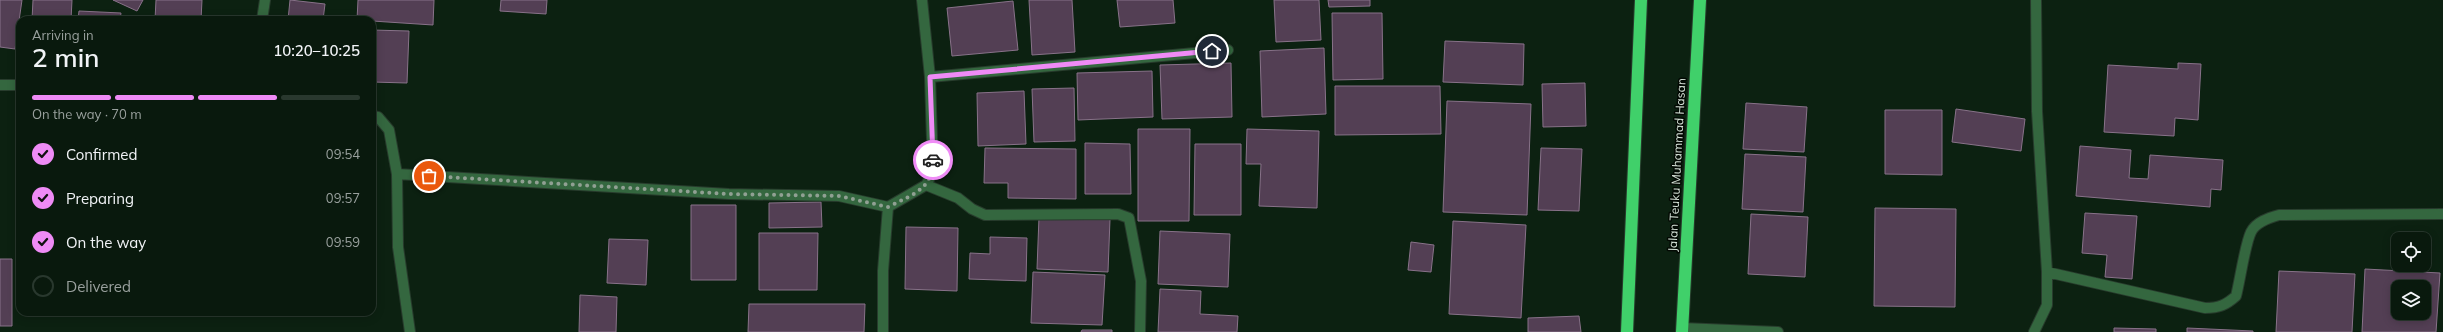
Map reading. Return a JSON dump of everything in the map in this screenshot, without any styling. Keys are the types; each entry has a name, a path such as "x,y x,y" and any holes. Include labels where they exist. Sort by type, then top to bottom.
{"highway":[{"path":"1627,332 1641,0"},
{"name":"Jalan Teuku Muhammad Hasan","path":"1682,330 1700,0"}],"street":[{"path":"263,16 265,0"},
{"path":"398,174 729,194 839,196 888,207 926,185 933,172 930,77 922,0"},
{"path":"2034,332 2047,305 2047,272 2037,112 2036,0"},
{"path":"930,77 1228,50"},
{"path":"0,85 16,85"},
{"path":"376,117 389,130 398,174 398,247 410,332"},
{"path":"926,185 958,198 972,209 985,215 1118,214 1129,218 1141,281 1140,332"},
{"path":"883,332 882,271 888,207"},
{"path":"2047,272 2205,308 2219,308 2229,303 2236,296 2251,232 2258,224 2268,218 2279,215 2443,214"},
{"path":"1682,330 1778,332"}],"building":[{"path":"0,0 22,0 20,16 16,16 15,49 0,47"},
{"path":"33,0 72,0 71,16 32,16"},
{"path":"113,0 143,0 137,11"},
{"path":"156,0 202,0 201,16 155,16"},
{"path":"290,0 325,4 324,16 288,16"},
{"path":"358,0 434,0 433,25 376,21 376,16 357,16"},
{"path":"501,0 547,0 546,14 500,11"},
{"path":"1029,0 1072,0 1075,52 1032,55"},
{"path":"1117,0 1173,0 1175,23 1120,27"},
{"path":"1274,0 1319,0 1321,40 1276,42"},
{"path":"1328,0 1370,0 1370,6 1329,7"},
{"path":"1013,1 1018,50 952,56 947,8"},
{"path":"79,11 121,13 121,16 78,16"},
{"path":"1332,13 1382,13 1383,79 1333,80"},
{"path":"376,30 409,31 407,83 376,82"},
{"path":"1445,41 1524,44 1523,85 1443,82"},
{"path":"1324,48 1326,114 1262,117 1260,51"},
{"path":"1231,63 1232,117 1162,119 1160,65"},
{"path":"2178,63 2201,64 2198,120 2175,118 2174,136 2104,132 2108,65 2178,69"},
{"path":"1152,71 1153,117 1078,120 1077,73"},
{"path":"1585,83 1586,126 1543,127 1542,84"},
{"path":"1335,86 1440,86 1441,134 1335,135"},
{"path":"1074,88 1075,141 1034,142 1032,89"},
{"path":"1024,91 1026,144 978,146 977,93"},
{"path":"1447,101 1531,104 1527,215 1443,212"},
{"path":"1746,103 1807,107 1804,152 1743,149"},
{"path":"1956,109 2025,119 2021,151 1952,142"},
{"path":"1885,110 1942,110 1942,175 1885,174"},
{"path":"1138,129 1190,129 1189,221 1138,221"},
{"path":"1247,129 1319,131 1317,208 1259,206 1261,164 1246,164"},
{"path":"1085,143 1130,144 1131,194 1085,194"},
{"path":"1195,144 1241,144 1241,215 1194,215"},
{"path":"2080,146 2131,150 2129,178 2148,179 2150,155 2223,160 2221,190 2211,189 2210,207 2076,196"},
{"path":"985,148 1076,149 1076,199 1008,198 1008,183 984,183"},
{"path":"1541,148 1582,149 1579,211 1538,210"},
{"path":"1745,154 1806,157 1803,212 1742,209"},
{"path":"821,202 822,227 769,228 769,203"},
{"path":"691,205 736,205 736,280 691,280"},
{"path":"1875,208 1956,209 1955,307 1874,306"},
{"path":"2085,213 2137,216 2132,279 2105,277 2107,255 2082,253"},
{"path":"1751,214 1808,217 1805,277 1748,274"},
{"path":"1039,217 1110,219 1108,272 1037,269"},
{"path":"1453,221 1526,225 1521,318 1449,314"},
{"path":"906,227 958,228 957,291 905,289"},
{"path":"1160,231 1230,234 1228,287 1158,284"},
{"path":"759,233 818,233 817,290 759,290"},
{"path":"990,237 1027,238 1026,281 969,279 970,253 990,254"},
{"path":"609,239 648,240 646,285 607,283"},
{"path":"1411,242 1434,245 1431,272 1408,270"},
{"path":"0,259 12,259 12,326 0,326"},
{"path":"2365,269 2391,270 2391,272 2440,273 2436,332 2362,332"},
{"path":"2279,271 2355,274 2352,332 2276,332"},
{"path":"1033,272 1105,275 1102,325 1031,323"},
{"path":"1160,289 1201,291 1200,314 1238,316 1237,332 1158,332"},
{"path":"580,295 617,297 616,332 579,332"},
{"path":"749,304 865,304 864,332 748,332"},
{"path":"1579,316 1581,332 1528,332 1528,318"},
{"path":"2114,328 2156,329 2156,332 2114,332"},
{"path":"2187,328 2253,331 2253,332 2187,332"},
{"path":"1082,330 1112,330 1112,332 1081,332"}],"way so far":[{"path":"429,176 729,194 839,196 888,207 910,196 926,185 933,172 933,160"}],"route":[{"path":"933,160 930,77 1212,51"}]}
